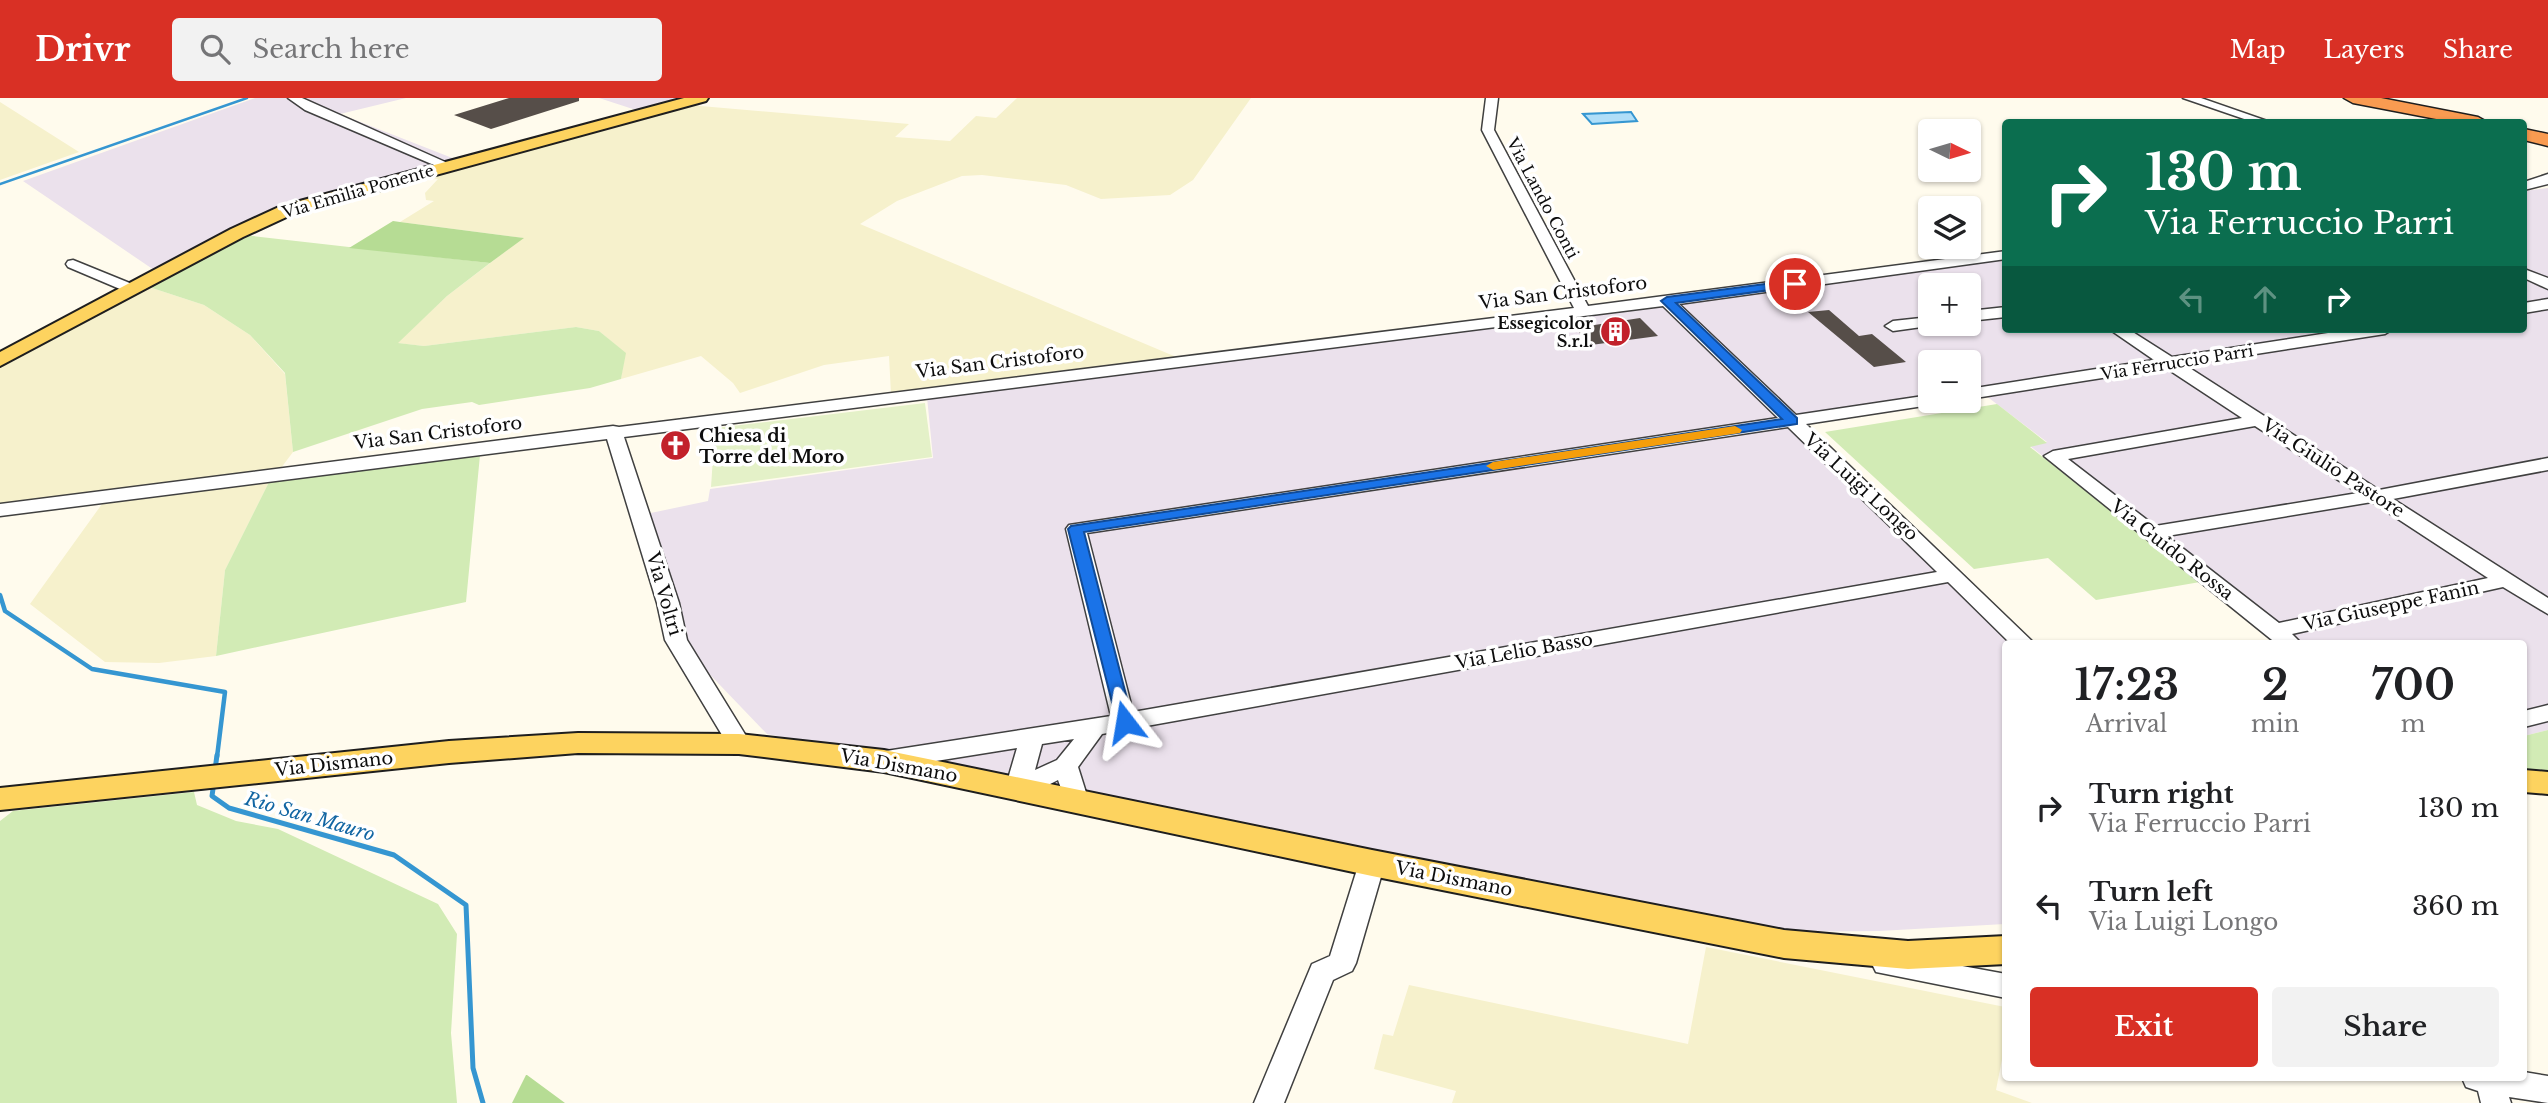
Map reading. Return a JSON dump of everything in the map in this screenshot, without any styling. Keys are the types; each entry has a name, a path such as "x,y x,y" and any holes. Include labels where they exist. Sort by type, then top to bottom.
{"highway":[{"path":"2338,98 2446,119"},
{"path":"2353,98 2462,119"},
{"path":"2527,134 2548,138"}],"main road":[{"name":"Via Emilia Ponente","path":"0,360 270,217 313,202 446,165 701,98"},
{"name":"Via Dismano","path":"0,799 194,777 578,743 739,744 884,761 1372,863 1784,944 1908,955 2002,950"},
{"path":"2527,782 2548,783"}],"street":[{"path":"294,98 321,113 446,165"},
{"name":"Via Lando Conti","path":"1492,98 1488,130 1583,311"},
{"path":"2189,98 2255,119"},
{"name":"Via San Cristoforo","path":"0,510 1667,301 2002,256"},
{"path":"73,264 132,289"},
{"path":"2527,274 2548,284"},
{"name":"Via Luigi Longo","path":"1667,301 2020,640"},
{"path":"2527,308 2548,304"},
{"path":"1981,315 2002,312"},
{"path":"1893,327 1918,323"},
{"name":"Via Giulio Pastore","path":"2123,333 2548,607"},
{"name":"Via Ferruccio Parri","path":"1981,392 2360,333"},
{"path":"1125,722 1076,529 1918,402"},
{"name":"Via Guido Rossa","path":"2259,420 2053,456 2283,637"},
{"name":"Via Voltri","path":"613,432 660,577 676,640 739,744"},
{"path":"2150,533 2376,496 2548,464"},
{"name":"Via Lelio Basso","path":"884,761 1125,722 1953,575"},
{"name":"Via Giuseppe Fanin","path":"2283,637 2507,580"},
{"path":"2527,718 2548,713"},
{"path":"1017,789 1066,766 1095,727"},
{"path":"1017,789 1033,735"},
{"path":"1066,766 1077,802"},
{"path":"1269,1103 1322,972 1342,963 1372,863"},
{"name":"Via Dismano","path":"1784,944 2002,985"},
{"path":"2488,1087 2548,1090"}],"shaded area":[{"path":"255,98 406,98 340,114 460,161 315,200 157,272 23,181"},
{"path":"599,98 688,98 639,111"},
{"path":"1017,98 1251,98 1193,180 1170,195 1101,199 1066,185 982,175 962,176 897,201 860,224 1181,359 891,394 889,356 824,365 740,393 733,383 701,356 621,379 625,353 599,331 576,327 424,346 397,343 447,296 523,238 400,222 434,201 426,200 425,193 438,179 421,177 689,105 909,124 895,137 950,141 976,116 996,118"},
{"path":"0,102 79,152 0,180"},
{"path":"2548,188 2548,730 2527,735 2527,640 2274,640 2030,446 2047,442 1981,392 1981,350 1918,350 1918,398 1781,419 2007,640 2002,640 2002,924 1879,931 1770,932 767,734 695,659 677,614 646,514 708,501 710,489 933,458 927,397 2002,258 2002,333 2527,333 2527,191"},
{"path":"149,287 204,305 250,335 285,374 293,452 278,472 0,506 0,368"},
{"path":"269,482 225,570 216,656 159,663 105,662 30,604 102,504"},
{"path":"1706,947 2002,1006 2002,1059 1996,1090 2032,1103 1452,1103 1456,1091 1374,1069 1383,1034 1393,1036 1409,985 1688,1044"}],"green space":[{"path":"393,221 524,238 490,263 349,248"},
{"path":"244,235 490,263 447,296 398,343 424,346 576,327 599,331 626,353 621,379 590,388 479,405 472,402 422,409 293,452 285,373 250,335 204,305 149,287"},
{"path":"925,403 932,457 711,487 715,428"},
{"path":"1997,404 2047,443 2030,447 2200,582 2096,600 2048,558 1974,569 1825,432 1942,413 1981,413 1981,407"},
{"path":"480,455 466,602 216,656 225,570 269,482"},
{"path":"2548,730 2548,770 2527,769 2527,735"},
{"path":"194,792 197,805 236,821 278,829 438,904 457,934 451,1033 457,1103 0,1103 0,821 13,811"},
{"path":"527,1075 565,1103 512,1103"}],"water":[{"path":"1631,112 1637,121 1592,124 1583,114"}],"building":[{"path":"509,98 579,98 579,101 491,129 454,115"},
{"path":"1829,310 1859,336 1872,334 1906,362 1874,367 1808,312"},
{"name":"Essegicolor S.r.l.","path":"1640,318 1658,336 1591,345 1575,328"}],"waterway":[{"path":"0,184 247,98"},
{"name":"Rio San Mauro","path":"0,595 5,611 92,669 225,692 217,757"},
{"name":"Rio San Mauro","path":"215,770 217,755"},
{"name":"Rio San Mauro","path":"214,782 212,796 229,808 394,855 466,905 473,1068 483,1103"}],"slow traffic":[{"path":"1493,466 1735,430"}],"place":[{"name":"Essegicolor S.r.l.","path":"1616,332"},
{"name":"Chiesa di Torre del Moro","path":"676,446"}],"route":[{"path":"1125,722 1076,529 1792,421 1667,301 1795,284"}]}
